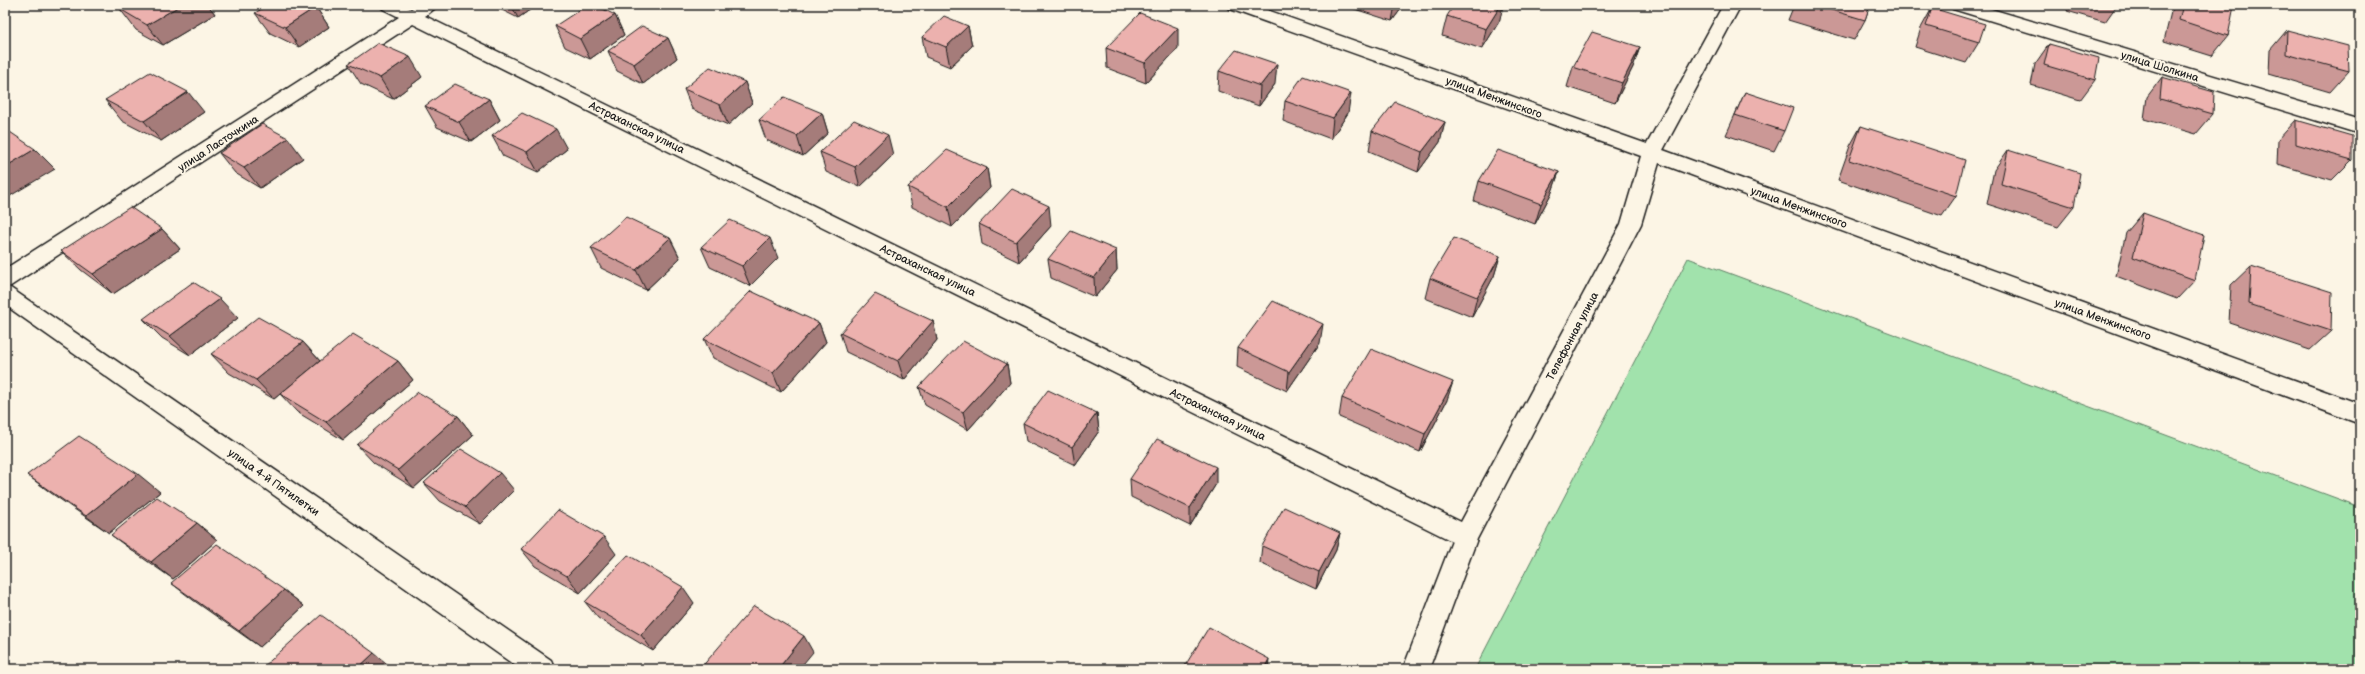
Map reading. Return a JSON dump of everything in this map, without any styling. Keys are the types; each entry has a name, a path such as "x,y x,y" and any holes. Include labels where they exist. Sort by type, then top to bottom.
{"street":[{"name":"Астраханская улица","path":"389,5 1466,536"},
{"name":"улица Ласточкина","path":"5,280 430,5"},
{"name":"улица Менжинского","path":"1236,5 1652,153 2360,414"},
{"name":"Телефонная улица","path":"1416,669 1466,536 1631,224 1652,153 1732,5"},
{"name":"улица Шолкина","path":"1960,5 2360,127"},
{"name":"улица 4-й Пятилетки","path":"5,294 542,669"}],"green space":[{"path":"1688,258 2360,507 2360,669 1475,669"}],"building":[{"path":"128,5 181,5 147,25 120,9"},
{"path":"268,5 312,5 316,7 285,27 255,13"},
{"path":"587,5 595,5 615,15 580,39 555,26"},
{"path":"1454,5 1501,5 1486,29 1447,16"},
{"path":"1815,5 1870,5 1865,20"},
{"path":"2183,5 2234,6 2228,36 2179,20"},
{"path":"1932,8 1985,24 1979,42 1926,26"},
{"path":"1140,13 1178,28 1145,63 1106,48"},
{"path":"944,16 968,26 946,47 922,37"},
{"path":"642,26 668,38 634,64 608,51"},
{"path":"2287,30 2348,46 2349,71 2286,54"},
{"path":"1592,32 1640,47 1622,83 1573,67"},
{"path":"378,43 410,57 380,78 348,64"},
{"path":"2049,44 2099,58 2095,80 2044,65"},
{"path":"1236,50 1277,64 1260,86 1219,71"},
{"path":"710,67 745,82 720,105 684,89"},
{"path":"150,72 188,92 144,121 105,100"},
{"path":"1303,76 1351,93 1333,118 1285,101"},
{"path":"2162,77 2214,92 2213,114 2160,99"},
{"path":"455,84 489,99 459,122 425,106"},
{"path":"1745,92 1793,108 1784,131 1735,115"},
{"path":"784,97 822,113 797,136 759,120"},
{"path":"1395,102 1445,122 1422,152 1372,131"},
{"path":"522,113 556,129 527,152 492,136"},
{"path":"854,120 888,135 855,167 820,152"},
{"path":"2296,120 2352,136 2352,160 2296,144"},
{"path":"262,124 288,138 244,168 219,153"},
{"path":"1861,126 1965,160 1956,196 1849,160"},
{"path":"7,130 35,149 5,167 5,131"},
{"path":"947,150 987,168 948,207 908,187"},
{"path":"1498,150 1559,172 1541,204 1479,181"},
{"path":"2008,150 2080,173 2074,207 2001,184"},
{"path":"1012,189 1049,206 1016,242 979,224"},
{"path":"130,207 162,229 93,274 61,251"},
{"path":"2143,213 2204,235 2195,280 2133,257"},
{"path":"626,217 670,238 636,270 591,248"},
{"path":"730,220 770,238 742,266 701,247"},
{"path":"1071,231 1116,250 1094,278 1048,259"},
{"path":"1454,238 1500,256 1477,297 1430,278"},
{"path":"2251,266 2332,292 2331,331 2249,304"},
{"path":"193,282 220,299 170,336 143,319"},
{"path":"751,291 819,323 773,373 704,339"},
{"path":"875,294 933,321 898,361 840,333"},
{"path":"1273,301 1323,324 1289,372 1238,348"},
{"path":"258,317 303,342 256,380 211,354"},
{"path":"353,334 398,361 326,422 280,394"},
{"path":"963,341 1007,364 963,412 919,387"},
{"path":"1371,349 1453,382 1425,434 1342,398"},
{"path":"1048,390 1097,413 1072,447 1023,423"},
{"path":"418,392 458,416 398,470 357,445"},
{"path":"79,436 138,474 86,516 27,475"},
{"path":"1157,439 1216,467 1190,508 1130,479"},
{"path":"461,449 500,473 465,507 424,483"},
{"path":"157,497 197,523 151,562 111,535"},
{"path":"1284,507 1340,533 1319,572 1262,546"},
{"path":"558,510 604,537 567,576 521,549"},
{"path":"217,544 284,590 239,631 171,583"},
{"path":"628,555 683,587 641,635 585,602"},
{"path":"754,606 804,636 778,669 700,669"},
{"path":"321,615 374,653 357,669 261,669"},
{"path":"1209,627 1269,659 1264,669 1183,669"}]}
